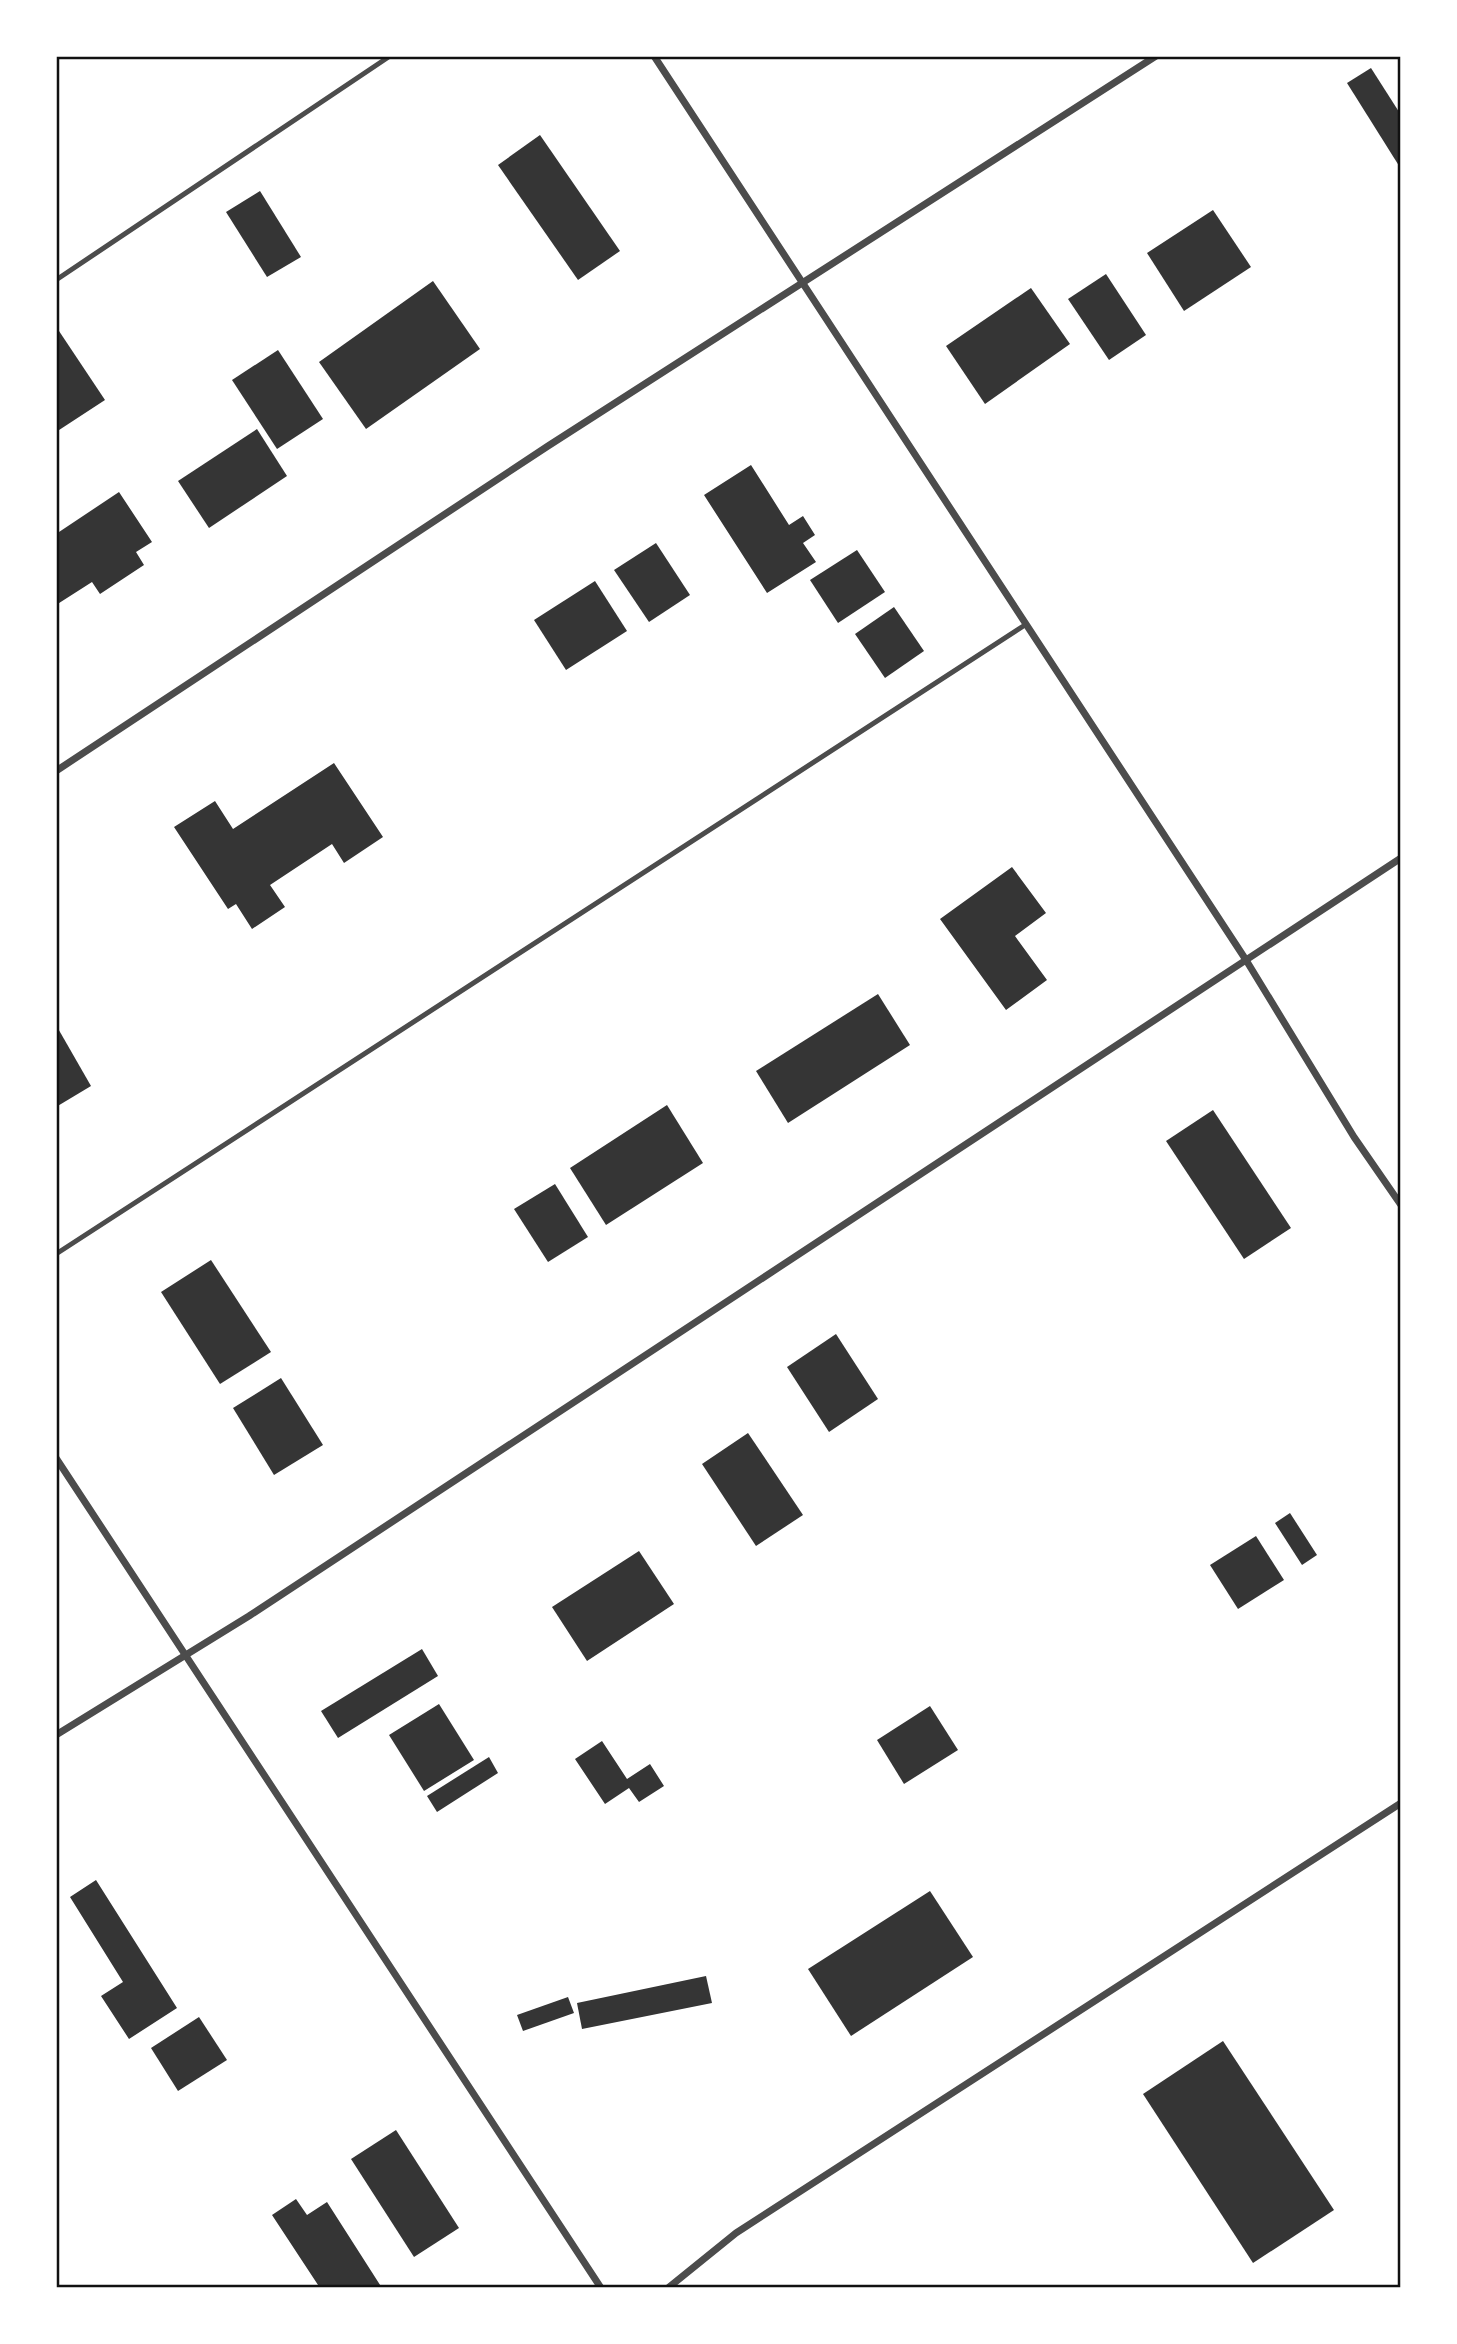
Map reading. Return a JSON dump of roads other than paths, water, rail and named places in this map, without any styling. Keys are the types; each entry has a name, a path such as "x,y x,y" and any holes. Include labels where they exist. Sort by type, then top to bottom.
{"street":[{"path":"654,56 801,284 1247,960 1354,1137 1401,1205"},
{"path":"56,771 548,446 1156,56"},
{"path":"56,1735 249,1616 1401,859"},
{"path":"56,1458 601,2288"},
{"path":"668,2288 736,2233 1401,1803"}],"lane":[{"path":"56,280 390,56"},
{"path":"56,1254 1025,625"}]}
